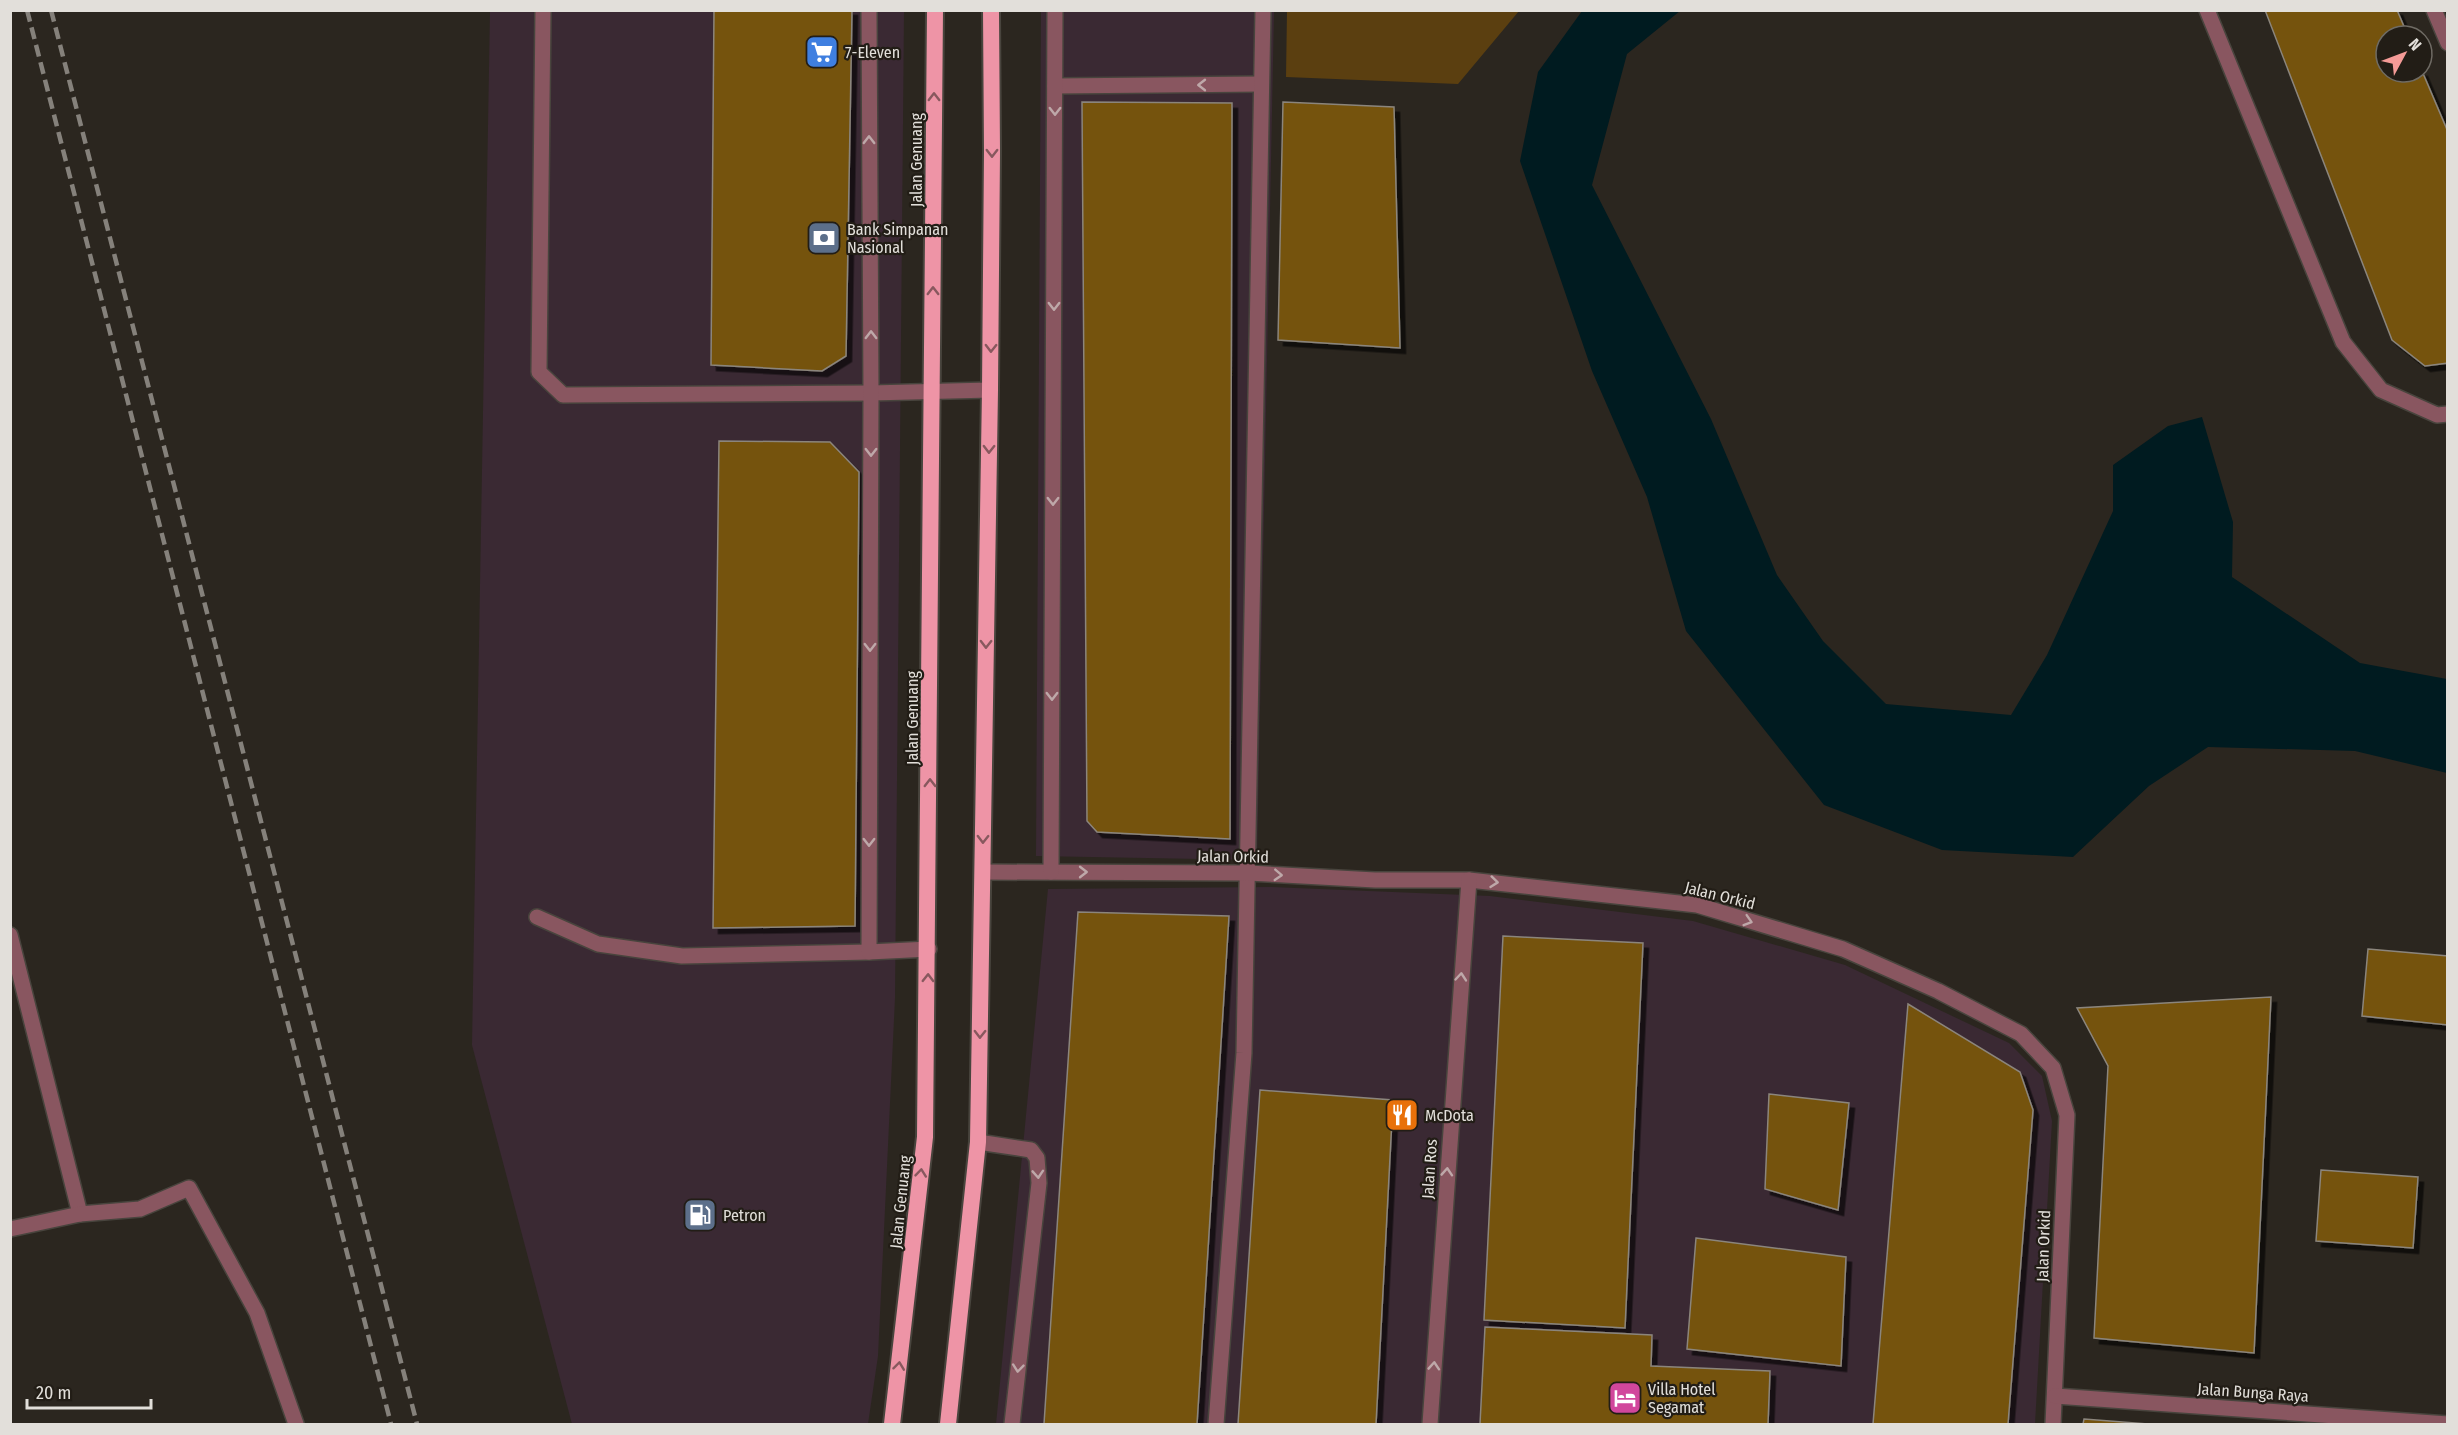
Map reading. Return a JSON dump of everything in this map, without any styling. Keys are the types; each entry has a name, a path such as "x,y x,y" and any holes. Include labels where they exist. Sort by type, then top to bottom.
{"highway":[{"name":"Jalan Genuang","path":"892,1425 926,1137 935,10"},
{"path":"948,1425 978,1142 990,390 991,10"}],"street":[{"path":"543,10 539,372 563,395 990,390"},
{"path":"868,10 871,393 869,951"},
{"path":"1051,872 1055,10"},
{"path":"1216,1425 1244,1053 1263,10"},
{"path":"2207,10 2343,342 2381,390 2437,415 2448,414"},
{"path":"2434,10 2448,43"},
{"path":"1055,86 1261,84"},
{"name":"Jalan Orkid","path":"983,872 1248,873 1375,880 1469,880 1697,905 1843,949 1938,991 2021,1034 2053,1068 2067,1114 2053,1425"},
{"name":"Jalan Ros","path":"1430,1425 1469,880"},
{"path":"537,918 598,944 682,956 929,949"},
{"path":"10,935 80,1214"},
{"path":"978,1142 1031,1150 1037,1158 1039,1183 1012,1425"},
{"path":"10,1228 80,1214 140,1209 189,1188 257,1313 296,1425"},
{"name":"Jalan Bunga Raya","path":"2055,1396 2448,1424"}],"shaded area":[{"path":"1287,10 1519,11 1458,84 1286,77"},
{"path":"490,11 904,11 895,998 878,1356 868,1424 572,1424 472,1045"},
{"path":"1041,11 1274,11 1257,860 1036,856"},
{"path":"1271,887 1490,896 1693,921 1845,965 2009,1043 2042,1076 2052,1121 2035,1424 996,1424 1048,889"}],"water":[{"path":"1582,11 1680,11 1627,54 1592,185 1711,419 1777,575 1823,641 1886,704 2011,715 2047,655 2113,511 2113,465 2168,426 2202,417 2233,522 2232,577 2360,663 2447,679 2447,773 2355,751 2208,747 2149,786 2073,857 1942,850 1824,805 1686,631 1647,497 1592,371 1520,161 1538,72"}],"building":[{"path":"714,10 852,10 846,356 822,371 711,365"},
{"path":"2265,10 2397,10 2403,24 2374,24 2374,84 2428,84 2448,132 2448,363 2425,366 2392,340"},
{"path":"1082,102 1232,103 1230,839 1097,832 1087,821"},
{"path":"1283,102 1394,107 1400,348 1278,340"},
{"path":"719,441 830,442 859,472 855,926 713,928"},
{"path":"1078,912 1229,916 1197,1424 1044,1424"},
{"path":"1503,936 1643,943 1625,1328 1484,1320"},
{"path":"2368,949 2448,956 2448,1025 2362,1016"},
{"path":"2271,997 2254,1353 2094,1338 2108,1066 2077,1008"},
{"path":"1908,1004 2020,1072 2033,1110 2008,1424 1873,1424"},
{"path":"1260,1090 1393,1100 1376,1424 1238,1424"},
{"path":"1769,1094 1849,1103 1838,1210 1765,1189"},
{"path":"2321,1170 2418,1177 2413,1248 2316,1241"},
{"path":"1696,1238 1846,1257 1841,1366 1687,1349"},
{"name":"Villa Hotel Segamat","path":"1485,1327 1652,1335 1651,1366 1770,1371 1768,1424 1480,1424"},
{"path":"2084,1419 2148,1424 2083,1424"}],"railway":[{"path":"27,10 391,1424"},
{"path":"51,10 417,1424"}],"place":[{"name":"7-Eleven","path":"822,52"},
{"name":"Bank Simpanan Nasional","path":"824,238"},
{"name":"McDota","path":"1402,1115"},
{"name":"Petron","path":"700,1215"},
{"name":"Villa Hotel Segamat","path":"1625,1398"}]}
